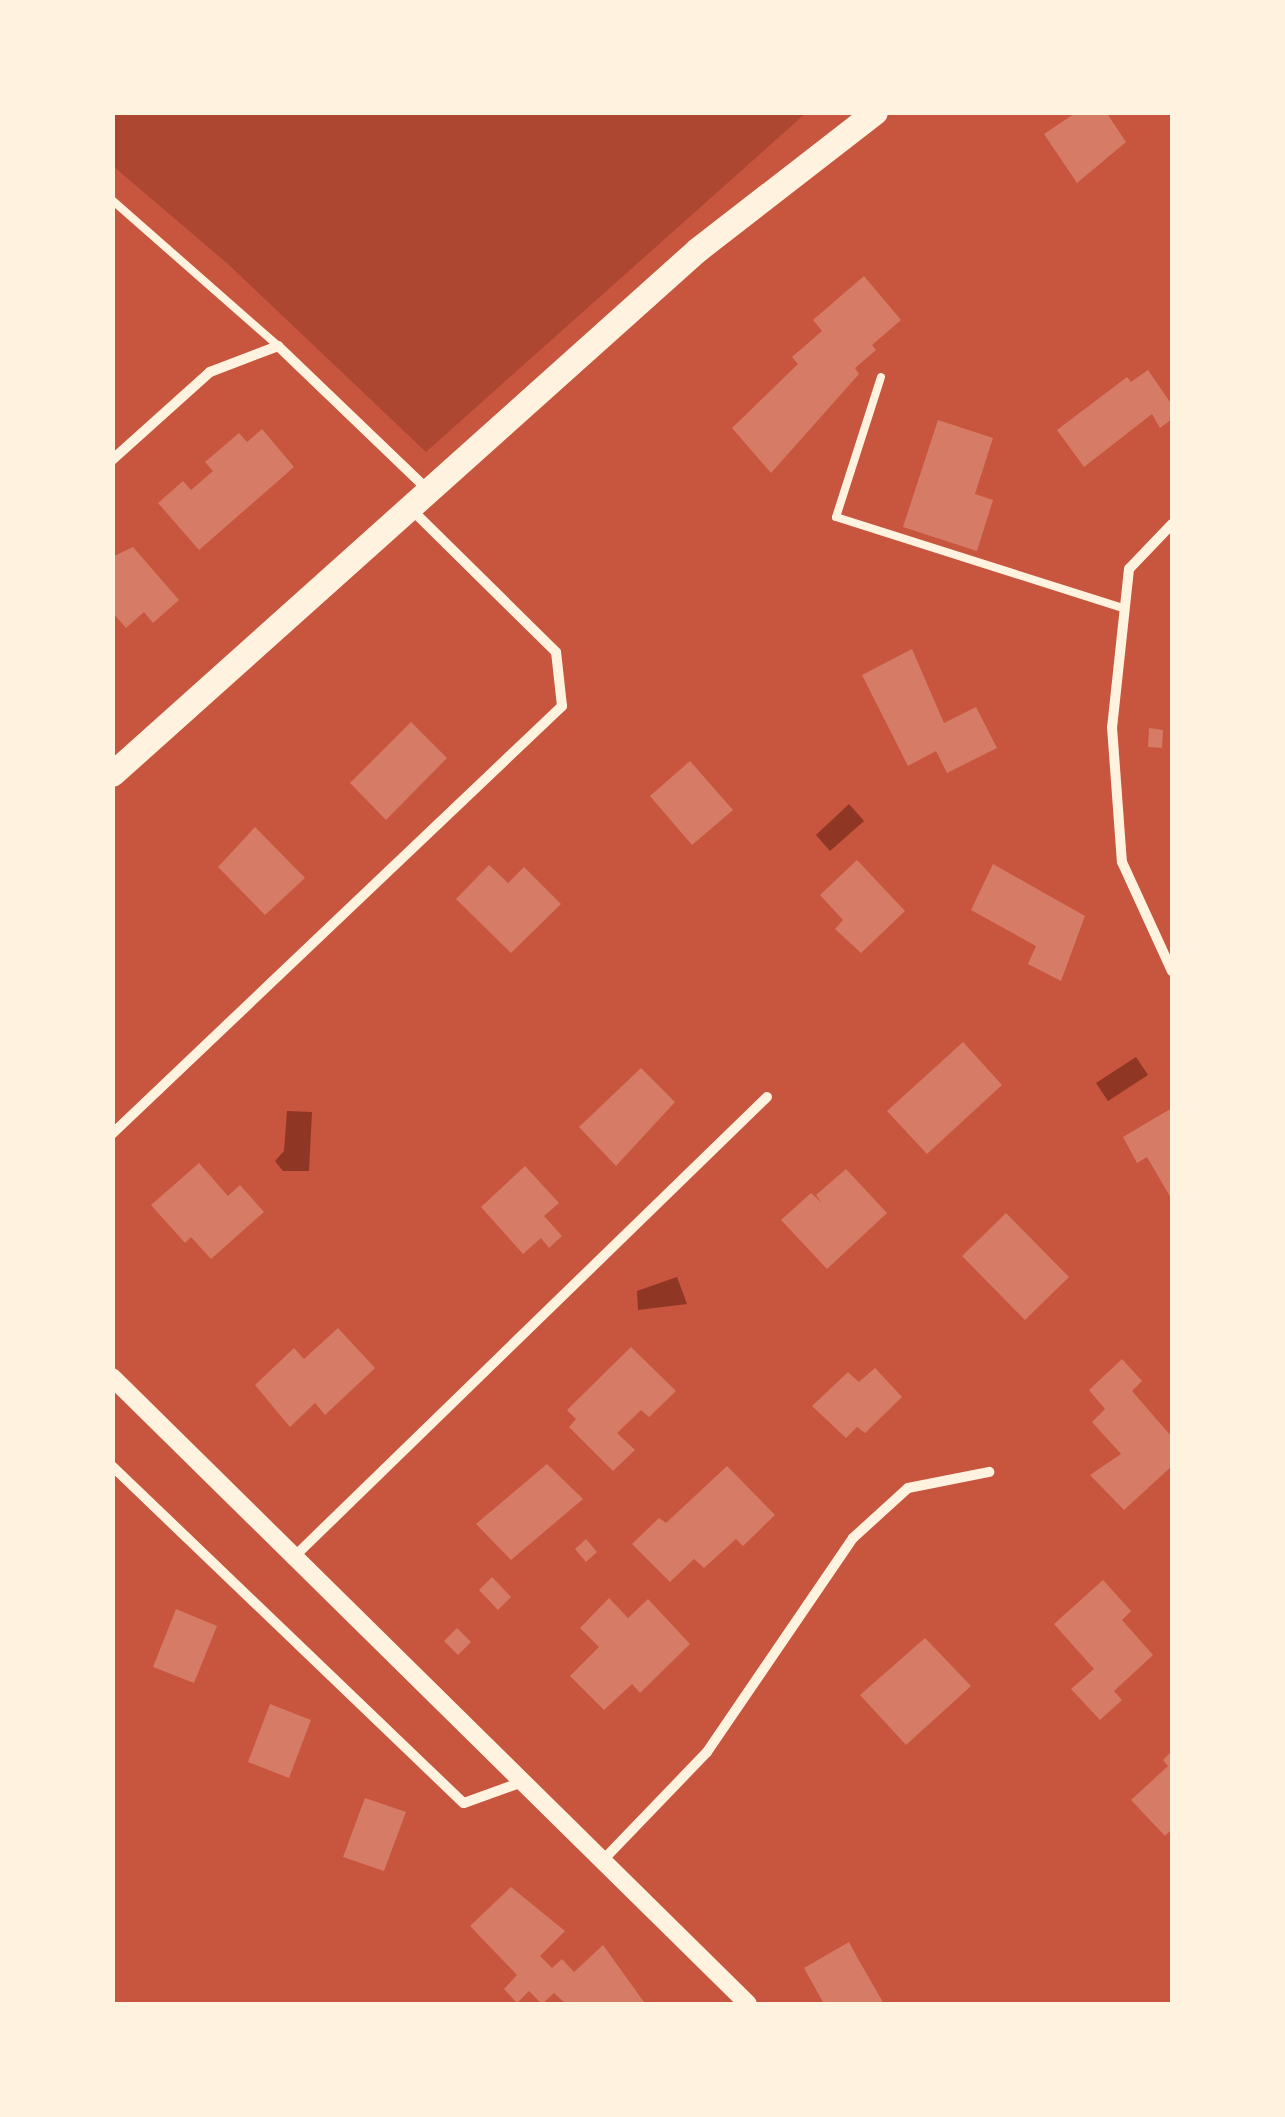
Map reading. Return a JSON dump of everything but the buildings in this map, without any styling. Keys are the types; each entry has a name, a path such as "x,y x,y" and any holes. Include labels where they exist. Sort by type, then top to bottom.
{"main road":[{"path":"117,769 697,250 876,112"}],"street":[{"path":"112,460 210,372 278,346 556,652 562,706 112,1134"},
{"path":"1172,524 1128,569 1120,607 1112,727 1122,862 1172,971"},
{"path":"296,1555 768,1096"},
{"path":"112,1376 606,1857 748,2004"},
{"path":"112,1466 464,1803 526,1780"},
{"path":"606,1857 707,1752 853,1538 908,1488 989,1472"}],"lane":[{"path":"112,200 278,346"},
{"path":"881,376 836,517 1120,607"}],"shaded area":[{"path":"113,112 806,113 426,452 229,265 113,166"},
{"path":"849,804 864,821 830,851 816,835"},
{"path":"1136,1057 1148,1075 1108,1101 1096,1083"},
{"path":"287,1111 312,1112 309,1171 283,1171 275,1161 284,1151"},
{"path":"677,1277 687,1304 638,1310 637,1291"}]}
